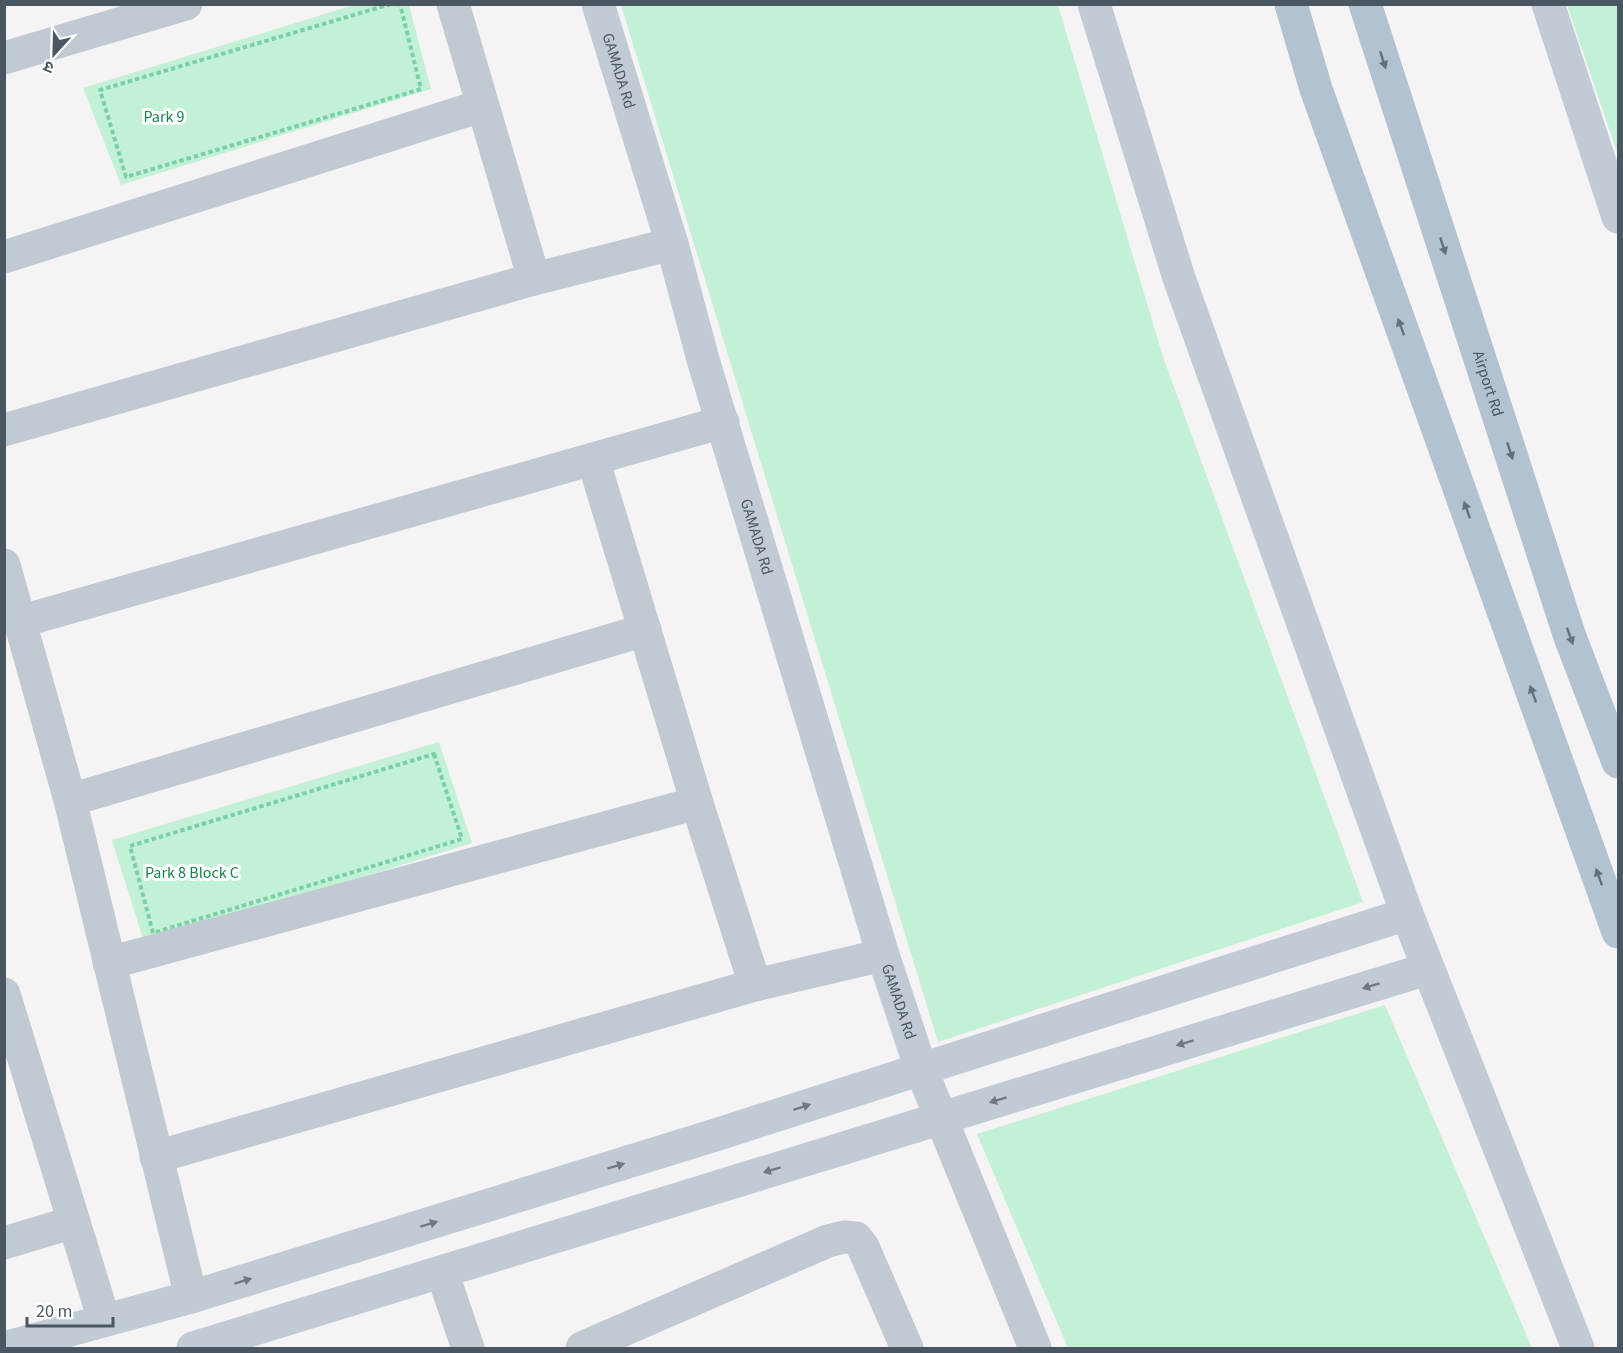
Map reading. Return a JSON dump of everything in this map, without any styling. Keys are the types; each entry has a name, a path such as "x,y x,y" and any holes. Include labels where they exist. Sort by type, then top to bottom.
{"main road":[{"path":"1291,4 1320,101 1618,932"},
{"name":"Airport Rd","path":"1365,4 1570,637 1618,762"}],"street":[{"path":"4,58 186,4"},
{"path":"453,4 481,106 534,279"},
{"name":"GAMADA Rd","path":"598,4 672,244 883,955 921,1069"},
{"path":"1094,4 1179,278 1407,914 1578,1348"},
{"path":"1548,4 1618,217"},
{"path":"4,256 481,106"},
{"path":"4,430 534,279 672,244"},
{"path":"21,621 723,422"},
{"path":"593,459 697,803 755,985"},
{"path":"4,565 70,800 190,1297"},
{"path":"70,800 645,630"},
{"path":"110,963 697,803"},
{"path":"4,1348 190,1297 712,1136 1407,914"},
{"path":"156,1157 755,985 883,955"},
{"path":"193,1348 1427,969"},
{"path":"4,994 104,1320"},
{"path":"921,1069 1035,1348"},
{"path":"4,1244 74,1222"},
{"path":"582,1348 828,1241 844,1237 856,1238 863,1247 907,1348"},
{"path":"442,1272 468,1348"}],"path":[{"path":"391,4 100,90 126,177 421,88 400,4"},
{"path":"434,754 462,839 153,933 130,846 434,754"}],"green space":[{"name":"Park 9","path":"354,5 409,5 431,89 121,185 83,88"},
{"path":"621,5 1058,5 1163,357 1363,902 938,1042"},
{"path":"1567,5 1618,5 1618,155"},
{"name":"Park 8 Block C","path":"439,742 472,843 145,945 112,840"},
{"path":"1385,1005 1532,1348 1068,1348 977,1134"}]}
